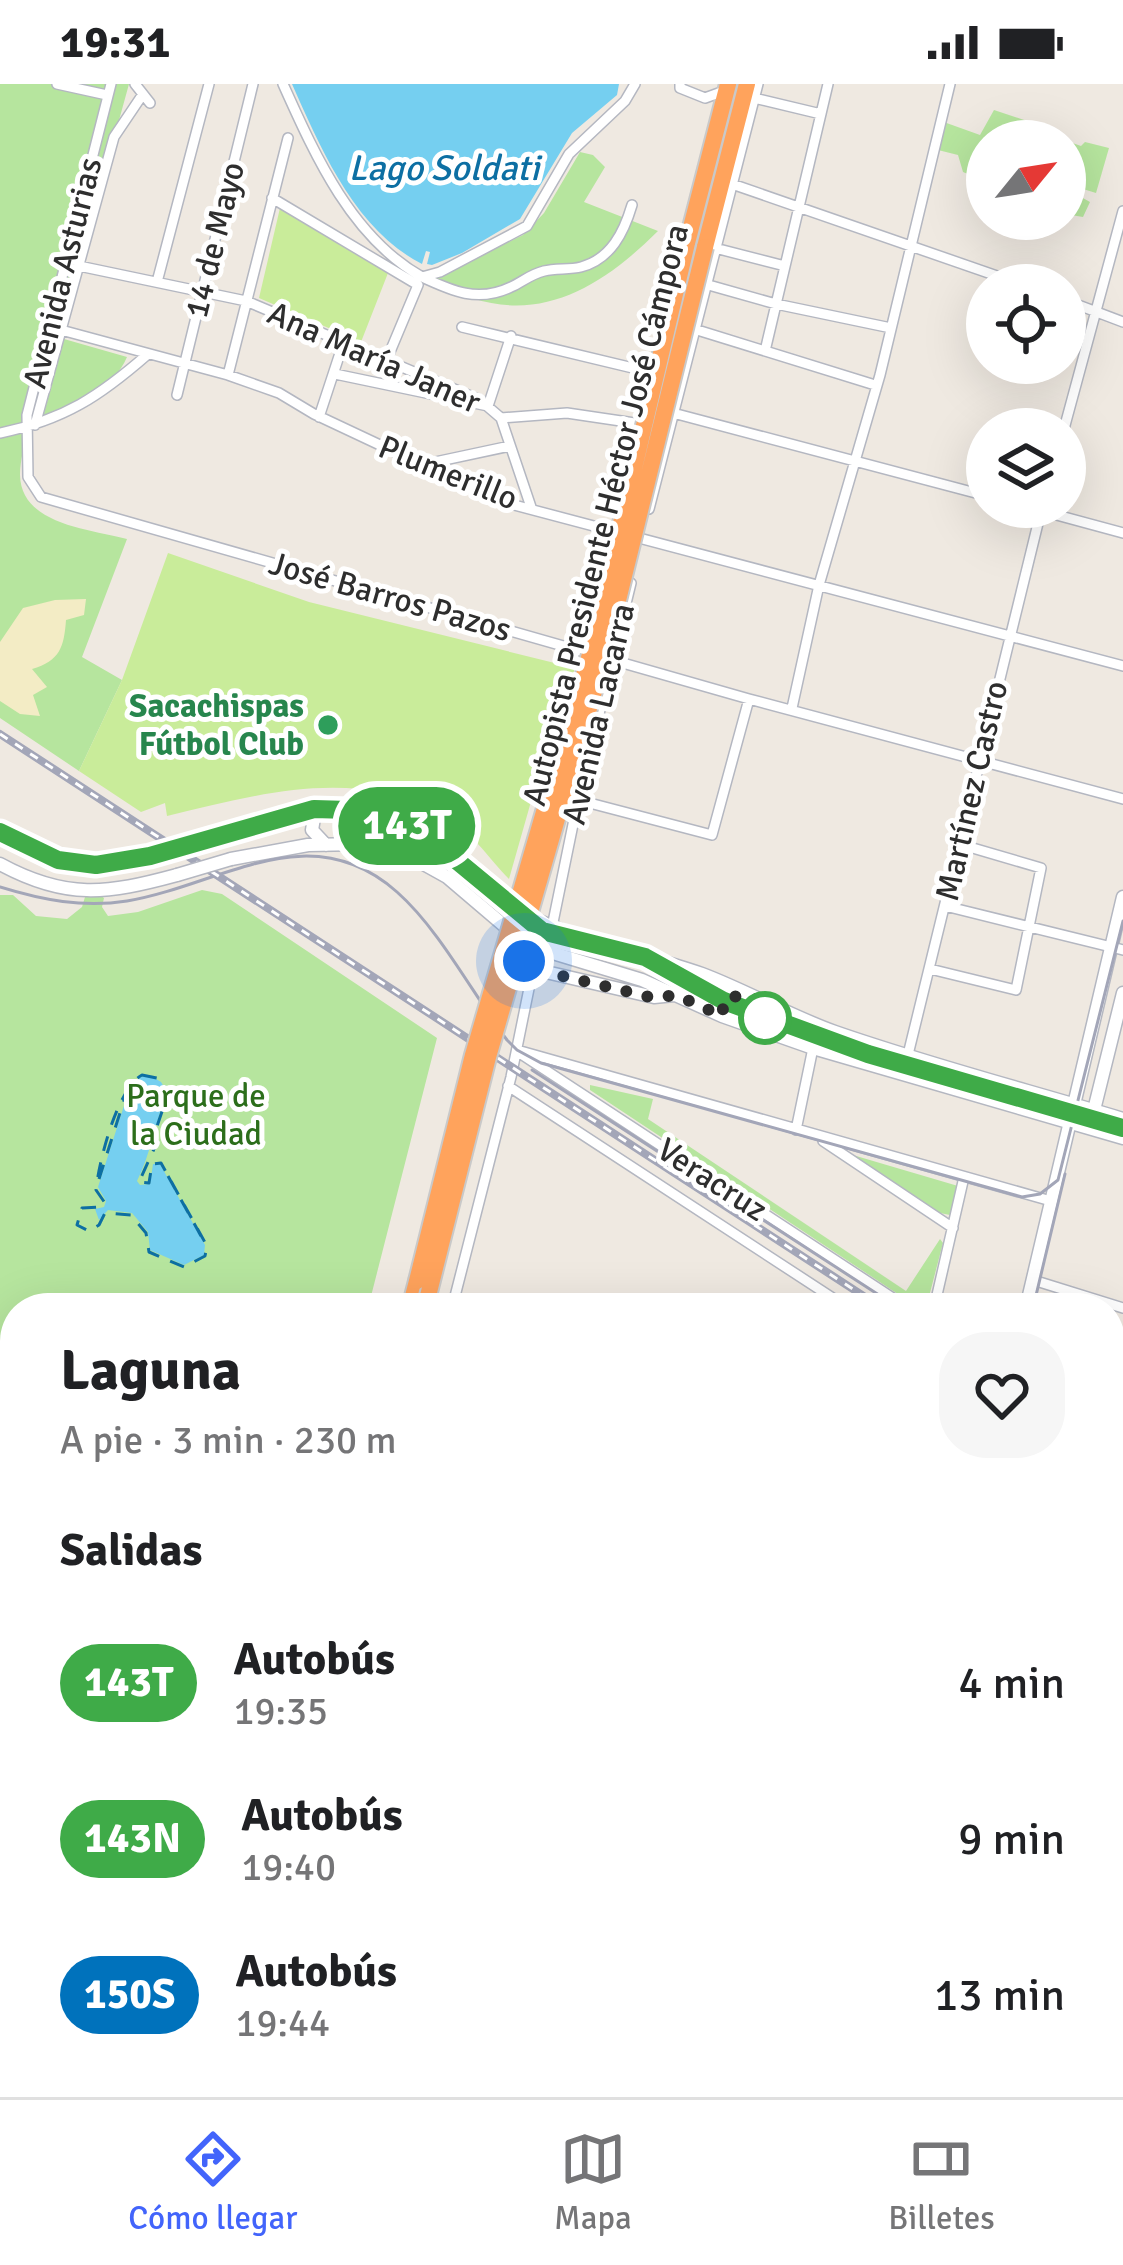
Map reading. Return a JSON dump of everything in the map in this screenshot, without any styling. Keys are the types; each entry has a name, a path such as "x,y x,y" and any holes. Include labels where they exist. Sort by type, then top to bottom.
{"highway":[{"name":"Autopista Presidente Héctor José Cámpora","path":"429,1293 488,1057 600,672 702,246 727,87"},
{"name":"Autopista Presidente Héctor José Cámpora","path":"414,1293 473,1055 750,91"}],"main road":[{"path":"322,809 312,830 326,845"},
{"path":"0,832 43,855 76,864 116,863 322,809 368,813 413,829 520,910 552,927 685,968 828,1030 908,1057 1123,1119"},
{"path":"0,864 40,883 93,892 283,848 380,846 402,852 447,877 514,934 543,950 630,976 813,1048 1123,1138"},
{"path":"1030,1293 1073,1105 1117,949 1123,897"},
{"path":"514,934 524,961 533,969 654,998 678,996 694,987 685,968"},
{"path":"1089,1128 1123,993"},
{"path":"722,1016 724,1001 730,996 755,998"}],"street":[{"path":"57,84 107,88"},
{"path":"157,282 209,84"},
{"name":"14 de Mayo","path":"177,395 254,84"},
{"path":"283,84 312,147 348,206 373,238 420,281"},
{"path":"387,358 420,281 527,226 569,154 625,101 635,84"},
{"path":"680,84 705,98 727,87"},
{"name":"Avenida Lacarra","path":"552,927 578,800 706,284 702,246 732,184 750,91 758,84"},
{"path":"765,351 828,84"},
{"path":"791,709 950,84"},
{"name":"Avenida Asturias","path":"28,464 31,397 107,88"},
{"path":"750,91 821,114"},
{"name":"Avenida Asturias","path":"31,426 114,137 143,94"},
{"path":"228,375 288,138"},
{"path":"732,184 966,264"},
{"path":"272,198 420,281 479,296 508,289 543,271 581,267 601,258 615,244 632,205"},
{"path":"1070,408 1123,211"},
{"path":"702,246 785,266"},
{"name":"Ana María Janer","path":"80,266 246,301 387,358 488,406 501,418 593,414 669,429"},
{"path":"706,284 891,328"},
{"path":"1086,308 1123,322"},
{"path":"461,327 681,380"},
{"path":"694,329 875,385"},
{"name":"Plumerillo","path":"61,330 279,393 499,501 1123,666"},
{"path":"335,374 488,406 511,336"},
{"path":"320,416 344,341"},
{"path":"0,433 72,412 148,353"},
{"path":"673,413 966,490"},
{"path":"501,418 531,507"},
{"path":"421,465 510,446"},
{"name":"José Barros Pazos","path":"28,464 33,489 51,502 1123,799"},
{"path":"1086,522 1123,533"},
{"name":"Martínez Castro","path":"903,1075 1036,528"},
{"path":"578,800 712,835 749,699"},
{"path":"930,970 1016,991 1041,868 959,844"},
{"path":"945,906 1117,949"},
{"path":"456,1293 533,969"},
{"path":"796,1130 813,1048"},
{"path":"517,1050 1051,1201"},
{"name":"Veracruz","path":"517,1050 885,1293"},
{"path":"508,1086 825,1293"},
{"path":"816,1136 952,1228"},
{"path":"937,1293 964,1177"},
{"path":"1033,1280 1075,1293"}],"green space":[{"path":"0,84 129,84 20,469 23,492 45,515 127,539 82,657 122,680 79,771 0,718"},
{"path":"994,110 1024,120 988,120"},
{"path":"941,121 966,130 966,173 958,155 934,149"},
{"path":"1086,142 1109,148 1096,193 1086,190"},
{"path":"580,152 593,155 605,167 584,202 658,231 633,255 580,290 525,305 495,304 432,279 523,235 544,213"},
{"path":"280,208 388,273 361,342 259,298"},
{"path":"64,339 127,357 103,387 43,417"},
{"name":"Sacachispas Fútbol Club","path":"168,553 309,602 575,668 509,879 451,818 409,799 374,791 305,789 167,816 165,803 141,812 79,771 122,680"},
{"name":"Parque de la Ciudad","path":"202,890 222,894 437,1038 372,1293 0,1293 0,895 13,895 36,916 67,919 82,907 85,897 98,894 104,898 102,907 108,916 138,912"},
{"path":"590,1085 653,1099 648,1119 906,1291 940,1239 943,1243 930,1293 896,1293 590,1090"},
{"path":"846,1153 958,1186 950,1215 940,1213"}],"sand":[{"path":"86,599 84,615 66,620 55,657 32,669 47,687 33,695 40,716 20,714 0,701 0,642 23,608"}],"water":[{"name":"Lago Soldati","path":"292,84 619,84 617,95 572,133 520,219 432,265 427,264 430,252 426,251 422,264 398,249 359,209 328,161"},
{"path":"151,1076 167,1092 137,1181 150,1184 153,1164 160,1164 205,1245 204,1255 184,1265 150,1250 148,1232 132,1213 108,1210 99,1220 95,1209 104,1207 106,1201 98,1187 130,1087 141,1077"}],"ferry route":[{"path":"142,1075 161,1079 168,1094 153,1138 154,1149 139,1182 149,1183 152,1164 161,1163 207,1246 205,1256 184,1267 149,1252 146,1233 131,1215 105,1213 89,1231 77,1225 82,1208 105,1203 96,1190 105,1145 117,1110 142,1075"},
{"path":"99,1179 125,1097"},
{"path":"168,1176 201,1236"}],"tram line":[{"path":"0,887 63,902 111,903 162,893 265,861 331,858 364,869 397,892 441,943 507,1040 541,1063 1022,1197 1040,1194 1058,1180 1123,921"},
{"path":"532,1070 876,1293"},
{"path":"1037,1293 1065,1174"}],"railway":[{"path":"0,734 859,1293"}],"bus line":[{"name":"143T","path":"0,832 43,855 96,865 150,856 314,809 387,818 444,850 542,931 645,957 724,1001 868,1054 1123,1128"}],"place":[{"name":"Sacachispas Fútbol Club","path":"328,725"}],"route":[{"path":"524,961 533,969 654,998 676,995 722,1016 724,1001 730,996 755,998 778,1007 765,1018"}]}
